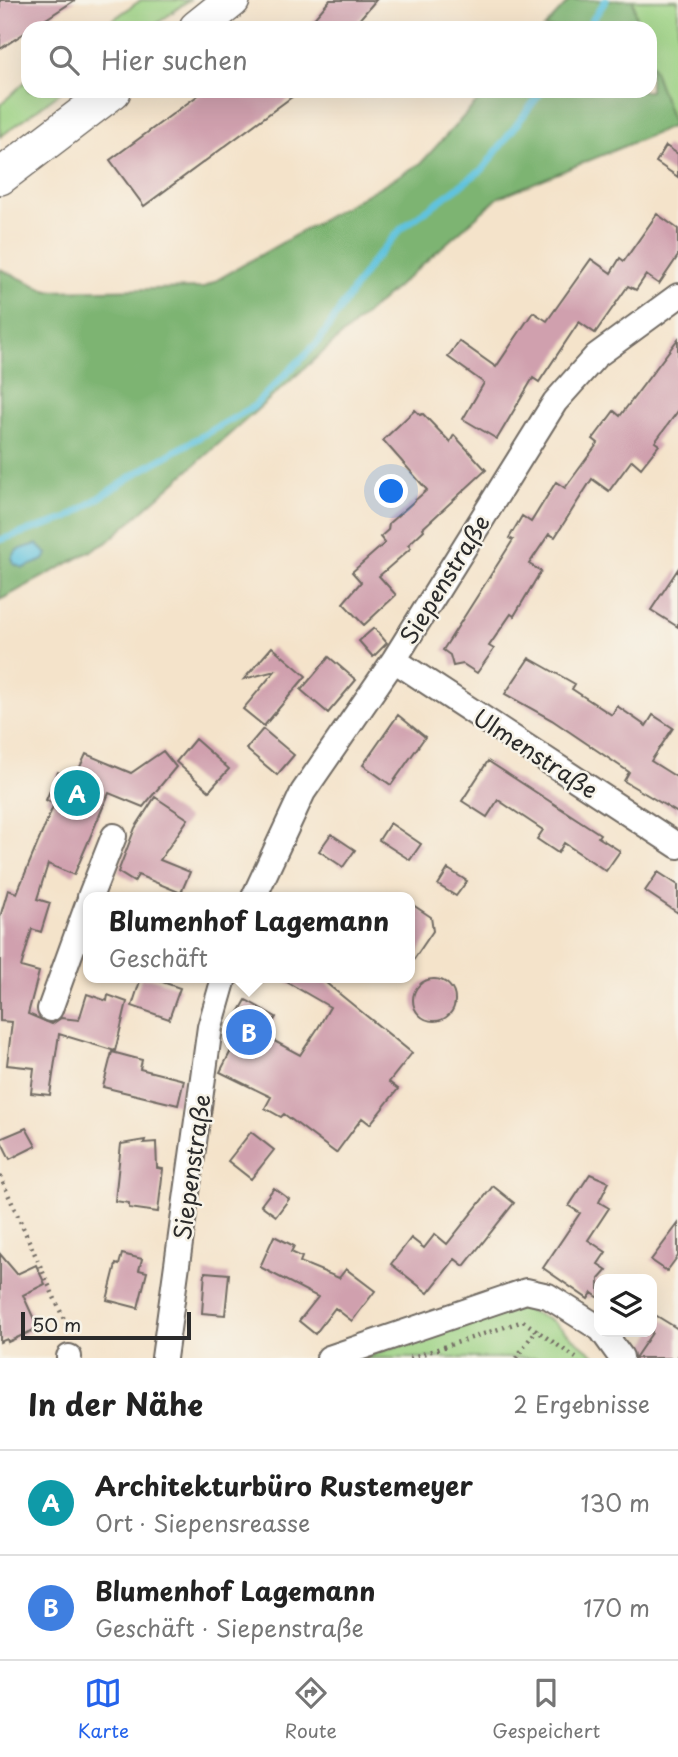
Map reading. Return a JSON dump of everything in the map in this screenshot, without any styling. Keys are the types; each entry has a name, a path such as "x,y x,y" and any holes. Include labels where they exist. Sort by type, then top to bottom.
{"main road":[{"path":"206,21 232,0"},
{"path":"0,177 104,98"}],"street":[{"name":"Siepenstraße","path":"256,892 303,792 394,660 569,383 612,342 678,296"},
{"name":"Ulmenstraße","path":"394,660 678,846"},
{"path":"92,892 114,836"},
{"path":"50,1009 83,923"},
{"name":"Siepenstraße","path":"164,1358 210,1027 223,983"},
{"path":"329,1358 526,1291 548,1296 594,1326"},
{"path":"606,1337 621,1357"}],"path":[{"path":"0,1176 71,1332 69,1357"},
{"path":"410,1358 423,1356 523,1321 574,1357"},
{"path":"516,1358 537,1329"}],"green space":[{"path":"141,0 189,0 160,21 111,21"},
{"path":"570,0 633,0 637,21 550,21"},
{"path":"633,0 678,0 678,123 674,126 657,79 657,21 637,21"},
{"path":"657,79 674,126 499,197 106,543 0,600 0,269 48,291 203,288 421,163 481,98 657,98"},
{"path":"21,86 21,98 53,98 0,137 0,105"},
{"path":"520,1307 552,1321 598,1358 361,1358"}],"water":[{"path":"37,544 47,554 44,560 23,568 14,564 12,558 17,550"}],"building":[{"path":"0,0 75,0 43,21 21,21 21,35 0,49"},
{"path":"330,0 376,0 358,21 312,21"},
{"path":"194,98 291,98 144,206 110,160"},
{"path":"666,146 678,154 678,177 656,162"},
{"path":"657,214 678,229 678,256 659,284 646,275 636,290 628,286 595,333 579,322 539,382 533,378 497,439 463,419 484,383 448,357 459,341 496,367 533,312 547,321 591,259 611,273 620,258 624,261"},
{"path":"678,339 678,411 655,442 659,445 641,468 632,460 609,491 592,479 555,537 549,534 529,564 541,571 514,616 511,614 489,646 494,649 477,673 463,664 453,666 450,655 443,650 513,540 509,538 522,516 531,522 556,482 565,488 598,443 593,439 614,411 620,416"},
{"path":"415,410 420,415 423,414 450,442 454,435 486,470 423,528 408,545 411,548 379,576 396,595 364,625 343,603 361,582 352,572 385,543 380,537 388,530 389,523 427,490 383,440"},
{"path":"678,569 678,627 651,610"},
{"path":"374,628 387,643 373,657 359,641"},
{"path":"272,647 306,676 264,726 243,709 275,671 244,679"},
{"path":"329,657 356,680 328,713 301,690"},
{"path":"529,658 575,684 572,689 612,715 617,706 646,726 653,715 673,728 651,761 678,778 678,813 624,781 629,772 552,720 505,694"},
{"path":"398,715 425,737 391,785 363,765"},
{"path":"263,729 294,755 277,775 246,749"},
{"path":"195,739 229,769 209,791 176,762"},
{"path":"163,751 176,767 143,807 109,793 74,875 48,864 37,899 50,903 41,932 32,929 21,967 39,972 28,1014 52,1024 61,1018 79,1020 87,994 107,1001 108,995 127,1002 115,1051 59,1034 50,1095 31,1093 34,1068 7,1065 12,1022 0,1021 0,917 8,890 17,893 54,804 46,800 58,772 74,780 86,754 131,773"},
{"path":"488,761 600,834 598,837 620,851 606,871 564,843 558,853 537,839 543,830 498,800 487,817 462,801"},
{"path":"155,797 188,819 160,860 190,872 181,892 138,875 134,882 118,872 135,828"},
{"path":"390,823 421,844 410,860 379,840"},
{"path":"331,834 355,850 343,867 319,851"},
{"path":"448,869 467,881 456,896 438,885"},
{"path":"658,872 678,885 678,913 645,891"},
{"path":"415,906 431,917 433,931 415,958"},
{"path":"434,979 449,985 455,1000 449,1015 434,1021 419,1015 413,1000 419,985"},
{"path":"139,983 166,983 180,988 169,1019 132,1006"},
{"path":"289,983 326,983 412,1053 389,1082 398,1089 370,1124 362,1118 336,1153 284,1114 281,1117 265,1108 271,1097 220,1072 235,1043 225,1037 246,1000 276,1017 265,1036 300,1055 330,1007"},
{"path":"112,1052 142,1060 140,1069 184,1080 178,1105 103,1087"},
{"path":"26,1128 36,1146 10,1159 0,1139"},
{"path":"251,1132 274,1150 251,1179 228,1161"},
{"path":"145,1140 144,1143 156,1142 157,1168 163,1169 158,1212 129,1208 129,1203 115,1201 121,1144"},
{"path":"590,1174 609,1182 599,1202 609,1208 588,1240 606,1252 598,1264 607,1270 603,1274 594,1274 594,1294 592,1293 588,1299 543,1268 580,1213 569,1206"},
{"path":"493,1186 514,1203 464,1266 455,1259 428,1293 391,1264 411,1238 424,1248 435,1234 447,1244"},
{"path":"274,1188 289,1199 276,1216 261,1205"},
{"path":"678,1224 678,1256 667,1271 651,1260"},
{"path":"274,1236 294,1246 291,1252 302,1257 300,1262 339,1278 346,1269 375,1291 352,1321 335,1308 315,1334 299,1321 318,1297 260,1267"},
{"path":"0,1254 17,1274 36,1265 45,1284 23,1295 38,1328 8,1342 7,1339 0,1342"},
{"path":"122,1254 142,1259 139,1270 147,1272 138,1308 107,1300 116,1264 119,1265"},
{"path":"205,1272 229,1274 225,1315 202,1313"},
{"path":"657,1316 678,1329 678,1358 635,1358 649,1337 657,1337"}],"waterway":[{"path":"592,21 606,0"},
{"path":"0,540 68,518 140,471 253,407 319,341 371,263 402,228 483,169 537,98"}],"place":[{"name":"Architekturbüro Rustemeyer","path":"77,793"},
{"name":"Blumenhof Lagemann","path":"249,1032"}]}
